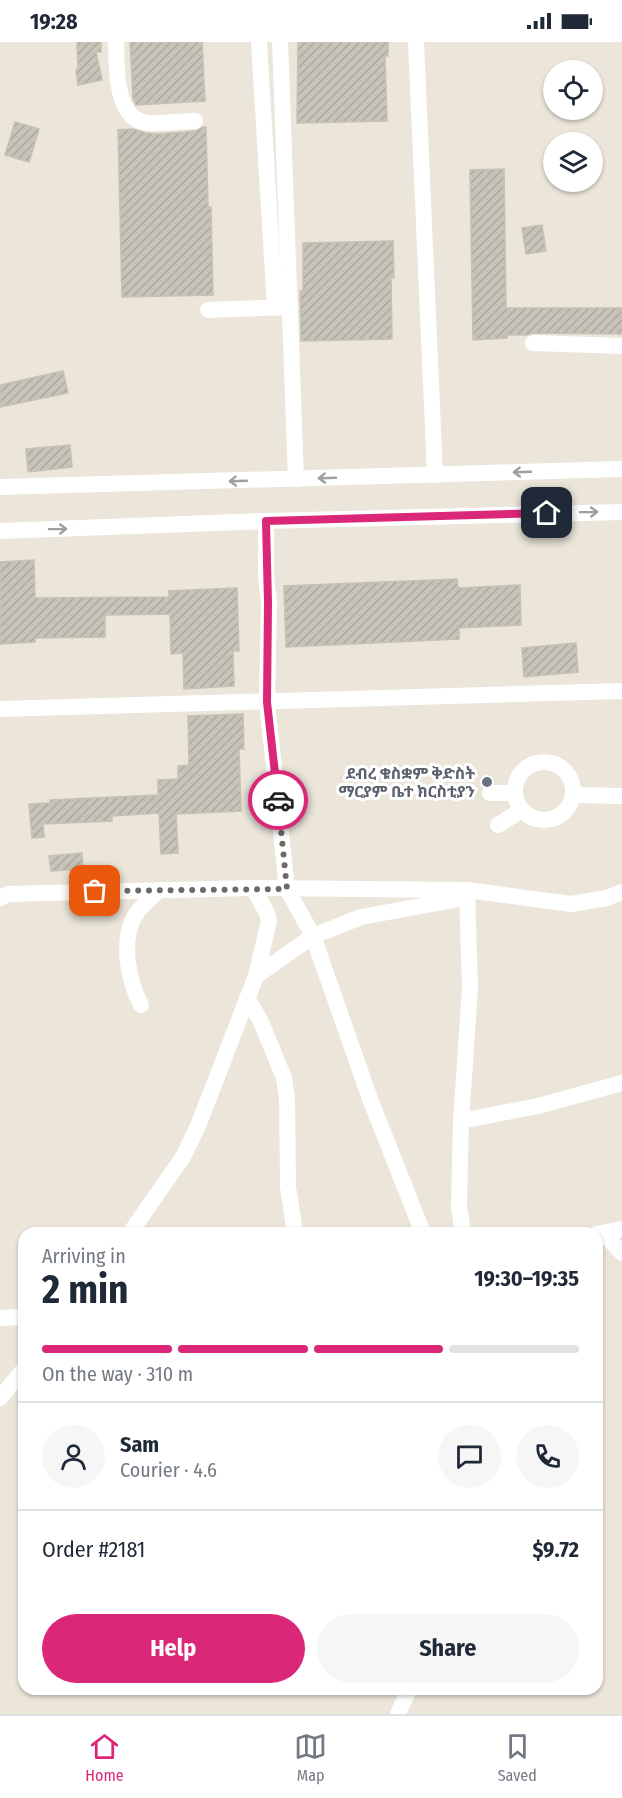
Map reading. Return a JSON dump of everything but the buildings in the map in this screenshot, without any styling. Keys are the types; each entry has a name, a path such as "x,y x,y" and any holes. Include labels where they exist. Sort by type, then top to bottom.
{"street":[{"path":"116,42 119,92 129,113 148,123 195,121"},
{"path":"259,42 296,479"},
{"path":"280,42 282,308"},
{"path":"416,42 435,475"},
{"path":"208,310 282,308"},
{"path":"533,343 622,346"},
{"path":"0,487 622,469"},
{"path":"0,531 266,521 622,512"},
{"path":"266,521 267,702 287,889 313,936 370,1100 421,1227"},
{"path":"0,709 622,691"},
{"path":"545,762 558,766 568,775 573,795 567,808 557,817 536,819 522,810 515,794 518,780 526,769 531,765 545,762"},
{"path":"490,793 515,794"},
{"path":"573,795 622,796"},
{"path":"498,825 522,810"},
{"path":"134,1227 188,1147 256,976 269,921 253,888"},
{"path":"0,898 8,894 253,888 466,894 571,904 607,898 622,892"},
{"path":"141,1005 135,993 127,951 128,938 137,913 159,890"},
{"path":"256,976 313,936 361,916 466,894"},
{"path":"462,1227 459,1206 470,988 466,894"},
{"path":"247,998 261,1022 284,1078 287,1098 288,1187 294,1227"},
{"path":"462,1121 538,1106 622,1083"},
{"path":"603,1233 622,1229"},
{"path":"603,1237 622,1253"},
{"path":"0,1318 18,1317"},
{"path":"0,1398 18,1376"},
{"path":"398,1714 406,1695"}],"way so far":[{"path":"95,891 287,889 278,800"}],"place":[{"name":"ደብረ ቁስቋም ቅድስት ማርያም ቤተ ክርስቲያን","path":"487,782"}],"route":[{"path":"278,800 267,702 266,521 547,513"}]}
